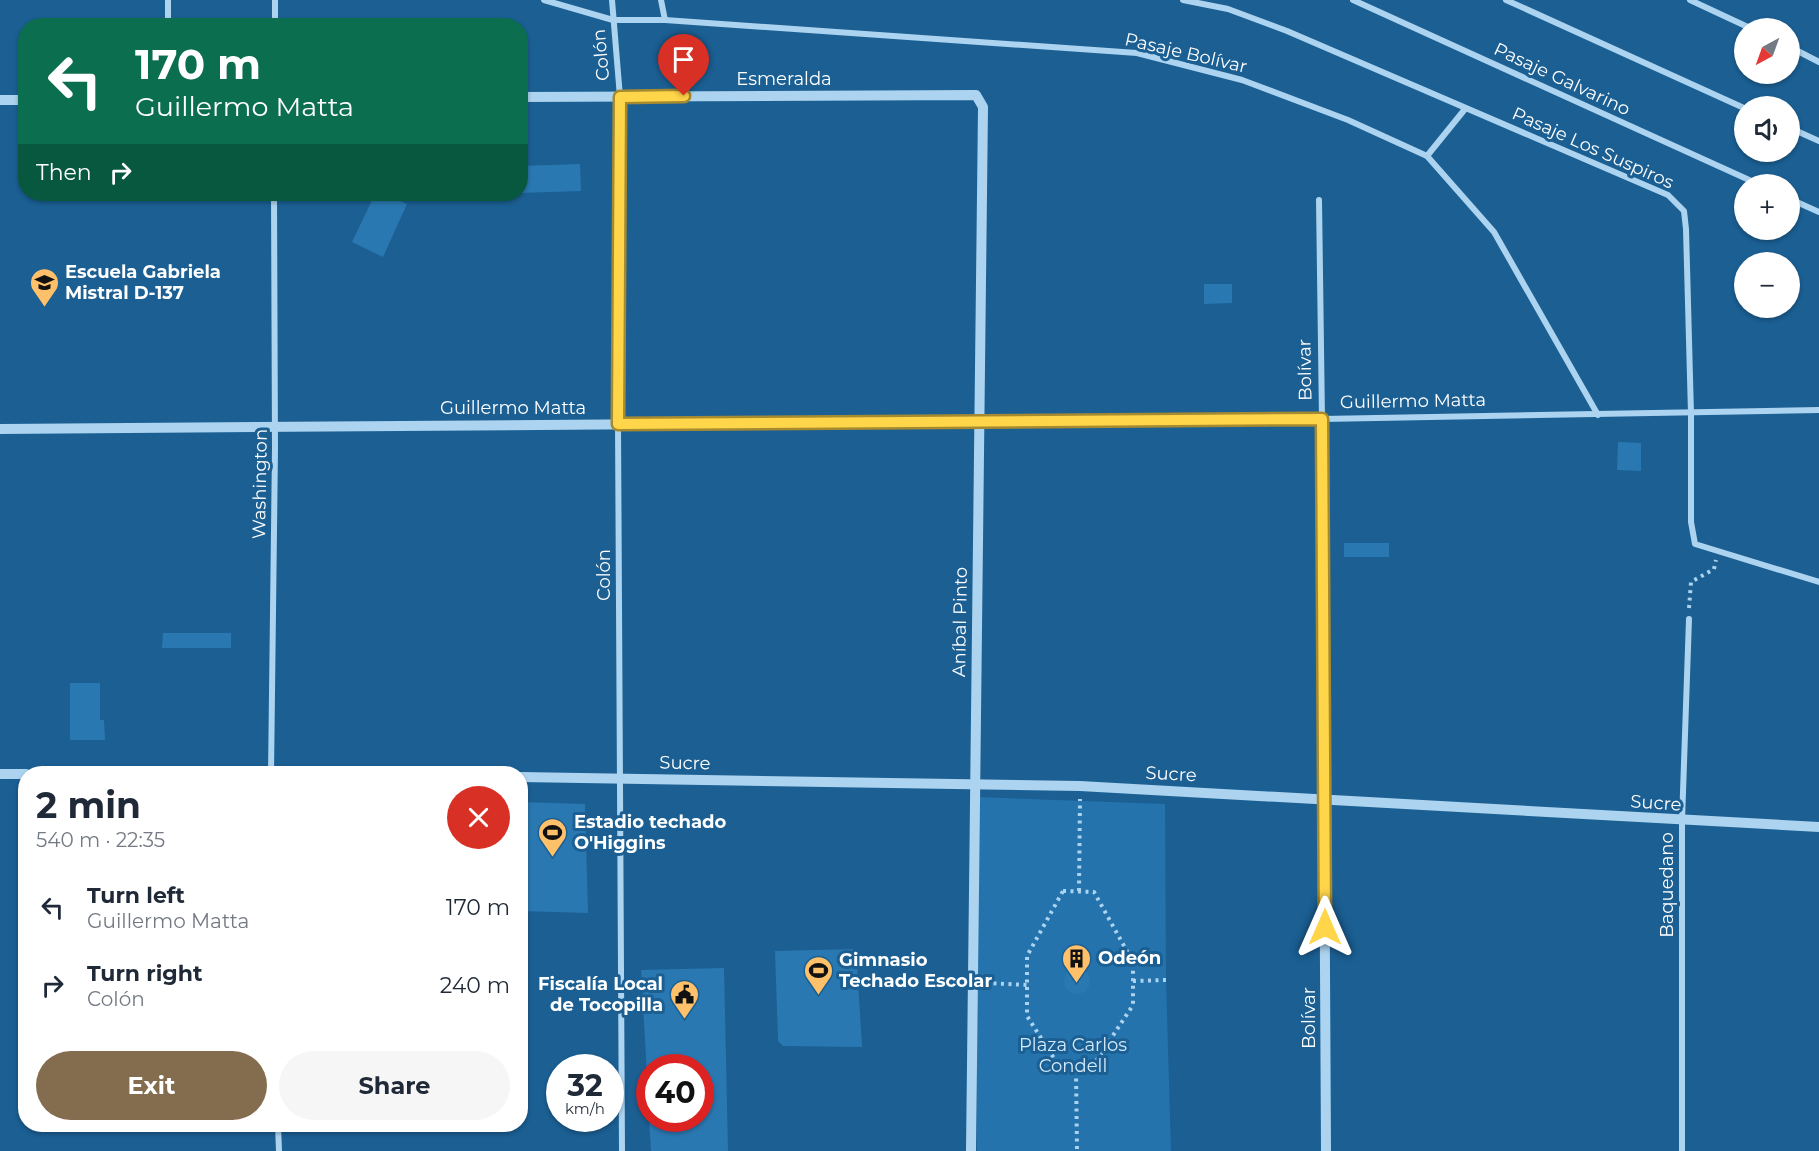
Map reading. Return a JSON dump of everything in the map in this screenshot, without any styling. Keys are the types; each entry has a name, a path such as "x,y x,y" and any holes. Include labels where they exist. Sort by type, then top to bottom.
{"street":[{"path":"168,0 168,18"},
{"path":"274,18 275,0"},
{"name":"Pasaje Bolívar","path":"544,0 613,20 665,20 1137,53 1242,80 1348,120 1427,156 1494,232 1598,415"},
{"name":"Colón","path":"612,0 620,97 618,424 622,1151"},
{"path":"661,0 665,20"},
{"name":"Pasaje Los Suspiros","path":"1183,0 1228,9 1287,31 1668,195 1684,211 1691,414"},
{"name":"Pasaje Galvarino","path":"1353,0 1736,174"},
{"path":"1506,0 1734,103"},
{"path":"1690,0 1734,21"},
{"path":"1800,53 1819,62"},
{"name":"Esmeralda","path":"528,97 976,94"},
{"name":"Aníbal Pinto","path":"971,1151 983,107 976,94"},
{"path":"0,100 18,100"},
{"path":"1427,156 1465,109"},
{"path":"1800,132 1819,141"},
{"name":"Bolívar","path":"1319,200 1326,1151"},
{"name":"Washington","path":"271,766 276,427 274,201"},
{"path":"1800,203 1819,212"},
{"name":"Guillermo Matta","path":"0,429 1322,419 1819,410"},
{"path":"1691,414 1691,522 1695,544 1819,582"},
{"name":"Baquedano","path":"1682,1151 1682,821 1689,619"},
{"path":"0,774 18,774"},
{"name":"Sucre","path":"528,777 1080,786 1819,827"},
{"path":"278,1132 279,1151"}],"path":[{"path":"1689,619 1691,582 1714,569 1717,551"},
{"path":"1079,891 1080,786"},
{"path":"1063,891 1094,892 1133,962 1133,981 1133,1005 1089,1072 1062,1071 1027,1016 1027,956 1063,891"},
{"path":"1133,981 1166,981"},
{"path":"972,982 1027,985"},
{"path":"1076,1071 1077,1151"}],"green space":[{"name":"Plaza Carlos Condell","path":"977,797 1165,804 1166,980 1171,1151 977,1151"}],"building":[{"path":"580,164 581,191 528,193 528,166"},
{"path":"372,201 400,201 407,204 383,257 352,242"},
{"path":"1204,284 1232,284 1232,303 1204,304"},
{"path":"1618,442 1641,443 1641,471 1617,470"},
{"path":"1344,543 1389,543 1389,557 1344,557"},
{"path":"163,633 231,633 231,648 162,648"},
{"path":"70,683 100,683 100,720 104,720 105,740 70,740"},
{"name":"Estadio techado O'Higgins","path":"528,802 585,804 588,913 528,911"},
{"name":"Gimnasio Techado Escolar","path":"856,949 862,1047 783,1046 778,1041 775,951"},
{"name":"Fiscalía Local de Tocopilla","path":"724,968 728,1151 651,1151 650,1132 714,1132 714,1054 646,1054 641,970"},
{"name":"Odeón","path":"1077,968 1086,972 1090,981 1086,990 1077,994 1068,990 1064,981 1068,972"}],"place":[{"name":"Escuela Gabriela Mistral D-137","path":"44,308"},
{"name":"Estadio techado O'Higgins","path":"553,858"},
{"name":"Odeón","path":"1077,984"},
{"name":"Gimnasio Techado Escolar","path":"818,996"},
{"name":"Fiscalía Local de Tocopilla","path":"684,1020"}],"route":[{"path":"684,96 620,97 618,424 1322,419 1325,927"}]}
